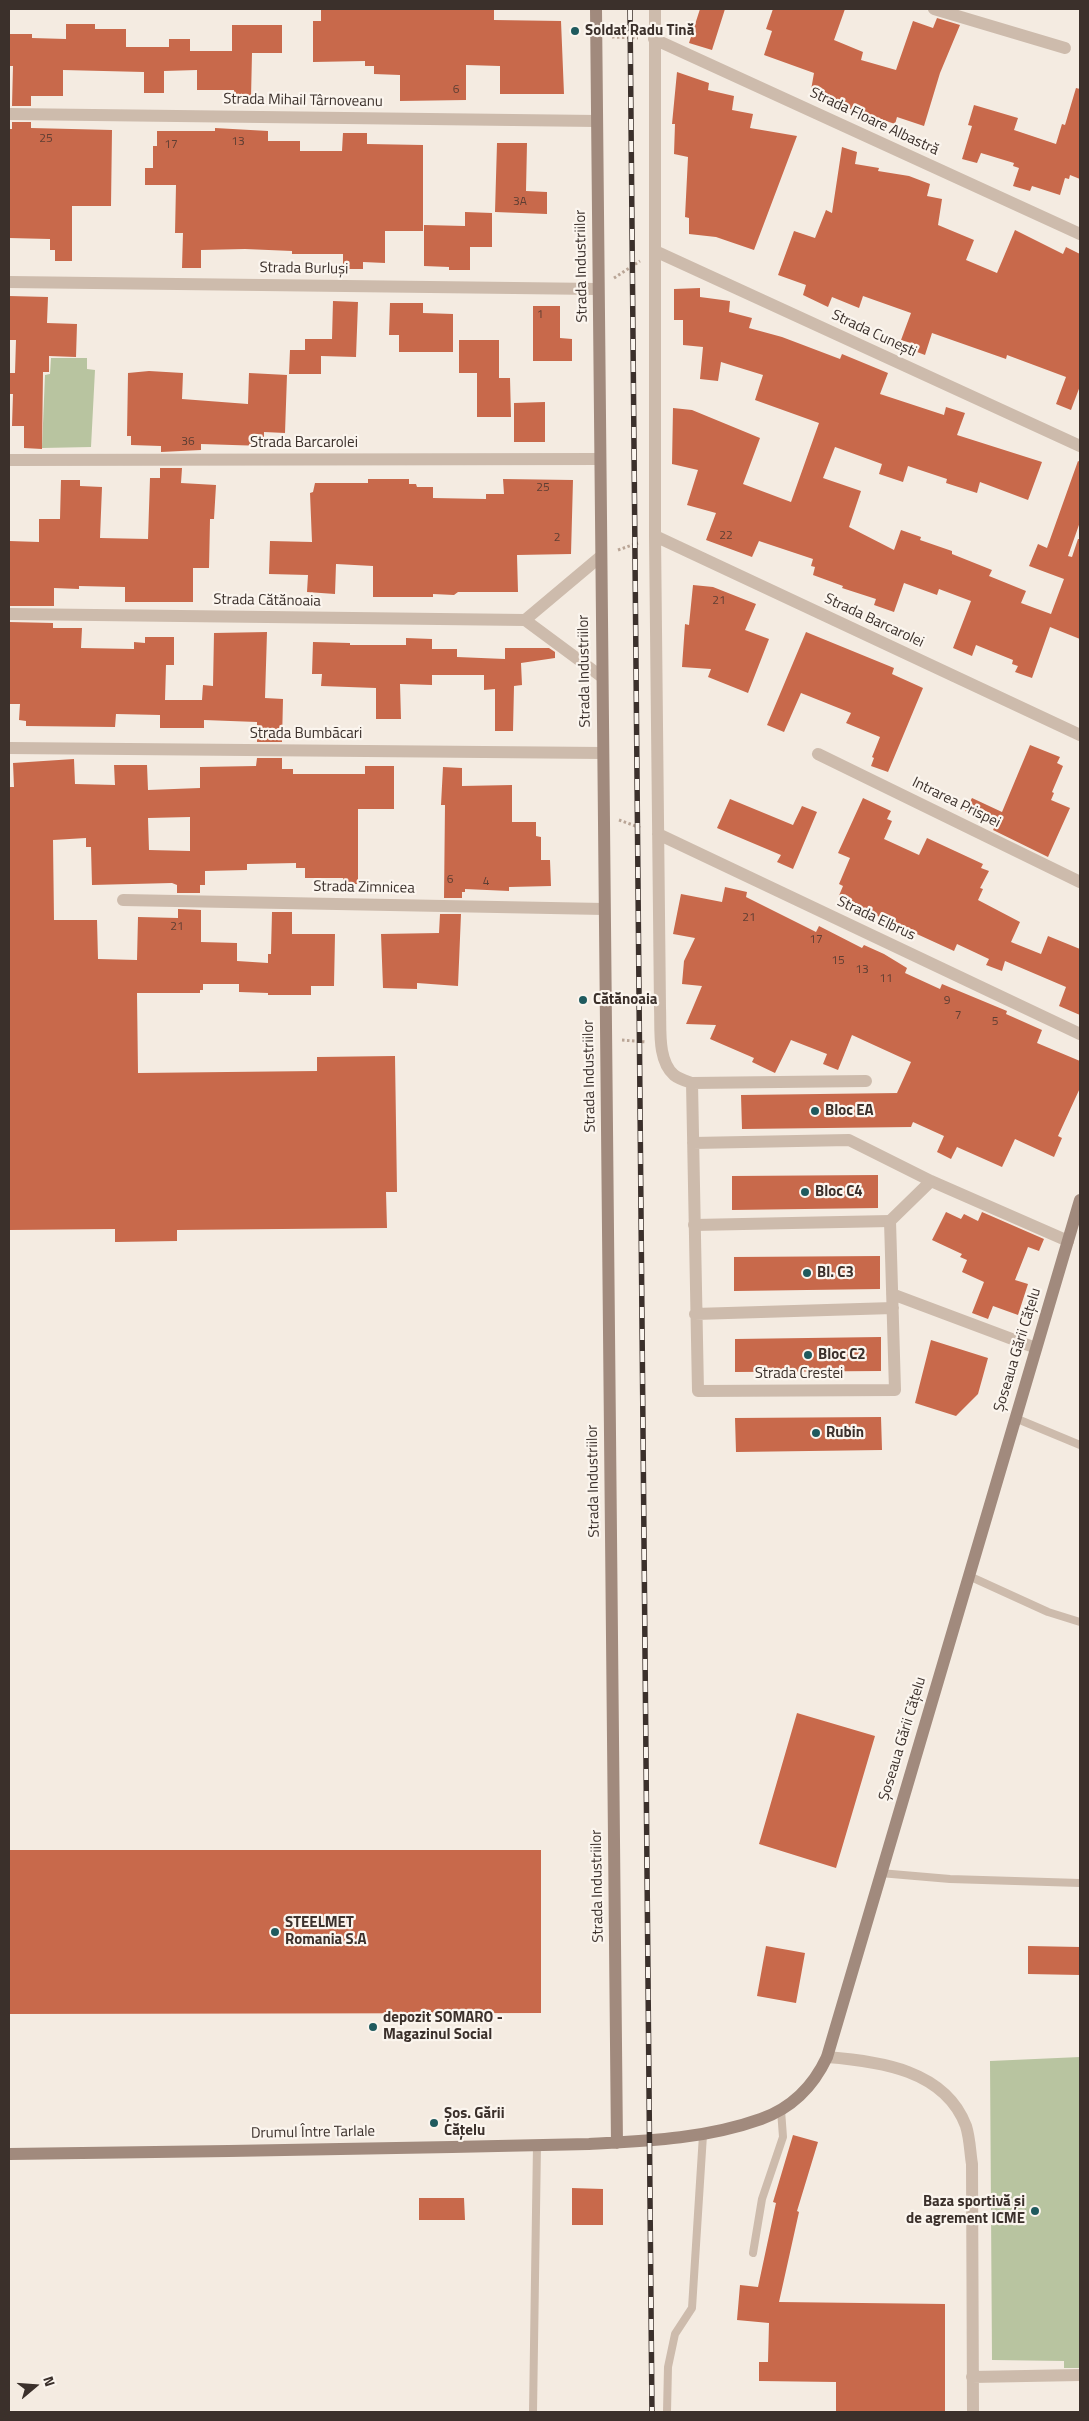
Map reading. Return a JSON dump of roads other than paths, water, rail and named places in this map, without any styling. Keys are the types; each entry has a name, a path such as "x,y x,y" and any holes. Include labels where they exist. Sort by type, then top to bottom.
{"main road":[{"name":"Strada Industriilor","path":"596,9 617,2142"},
{"name":"Șoseaua Gării Cățelu","path":"617,2142 703,2135 763,2118 781,2110 804,2092 817,2077 827,2057 1080,1200"},
{"name":"Drumul Între Tarlale","path":"9,2154 537,2146 617,2142"}],"street":[{"path":"655,9 655,536 662,1043 667,1067 675,1076 692,1083 866,1081"},
{"path":"934,9 1065,48"},
{"name":"Strada Floare Albastră","path":"654,39 1080,234"},
{"name":"Strada Mihail Târnoveanu","path":"9,114 597,121"},
{"name":"Strada Cunești","path":"655,251 1080,446"},
{"name":"Strada Burluși","path":"9,282 598,289"},
{"name":"Strada Barcarolei","path":"9,460 600,459"},
{"name":"Strada Barcarolei","path":"655,536 1080,735"},
{"path":"600,557 525,620 602,677"},
{"name":"Strada Cătănoaia","path":"9,614 525,620"},
{"name":"Strada Bumbăcari","path":"9,748 603,753"},
{"name":"Intrarea Prispei","path":"818,754 1080,882"},
{"name":"Strada Elbrus","path":"658,834 1080,1034"},
{"name":"Strada Zimnicea","path":"124,900 604,909"},
{"path":"692,1083 696,1314 892,1308"},
{"path":"693,1143 849,1140 931,1181 1068,1241"},
{"path":"694,1225 890,1221 931,1181"},
{"name":"Strada Crestei","path":"696,1314 698,1391 895,1390 890,1221"},
{"path":"892,1294 1036,1348"},
{"path":"827,2057 877,2062 923,2078 943,2092 955,2107 966,2126 972,2164 973,2412"},
{"path":"972,2377 1080,2375"}],"lane":[{"path":"1015,1418 1080,1445"},
{"path":"969,1576 1048,1612 1080,1622"},
{"path":"880,1873 950,1880 1080,1883"},
{"path":"753,2253 762,2198 783,2137 781,2110"},
{"path":"667,2412 668,2367 675,2334 692,2308 703,2135"},
{"path":"533,2412 537,2146"}],"railway":[{"path":"630,9 652,2412"}],"place":[{"name":"Soldat Radu Tină","path":"575,31"},
{"name":"Cătănoaia","path":"583,1000"},
{"name":"Bloc EA","path":"815,1111"},
{"name":"Bloc C4","path":"805,1192"},
{"name":"Bl. C3","path":"807,1273"},
{"name":"Bloc C2","path":"808,1355"},
{"name":"Rubin","path":"816,1433"},
{"name":"STEELMET Romania S.A","path":"275,1932"},
{"name":"depozit SOMARO - Magazinul Social","path":"373,2027"},
{"name":"Șos. Gării Cățelu","path":"434,2123"},
{"name":"Baza sportivă și de agrement ICME","path":"1035,2211"}]}
